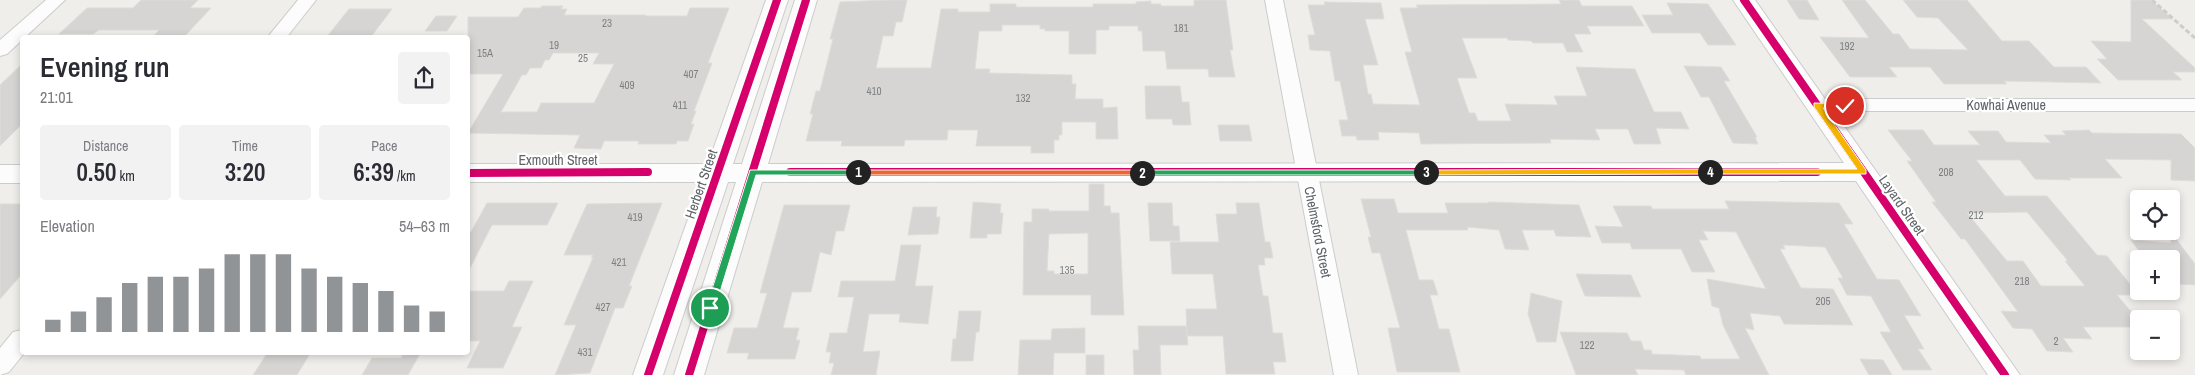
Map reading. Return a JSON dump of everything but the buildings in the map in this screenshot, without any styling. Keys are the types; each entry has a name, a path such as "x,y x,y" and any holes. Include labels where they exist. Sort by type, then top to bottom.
{"street":[{"path":"0,50 56,0"},
{"path":"278,35 307,0"},
{"name":"Herbert Street","path":"648,375 777,0"},
{"path":"689,375 806,0"},
{"name":"Chelmsford Street","path":"1274,0 1346,375"},
{"name":"Layard Street","path":"1744,0 2006,375"},
{"name":"Kowhai Avenue","path":"1817,105 2195,105"},
{"name":"Exmouth Street","path":"470,173 1863,172"},
{"path":"0,174 20,174"},
{"path":"0,365 20,340"}],"path":[{"path":"2152,0 2195,38"}],"cycle path":[{"path":"648,375 777,0"},
{"path":"689,375 806,0"},
{"path":"1744,0 2005,375"},
{"path":"470,173 648,172"},
{"path":"790,172 1817,172"}],"route":[{"path":"710,308 752,172 1863,172 1817,105 1845,106"}]}
